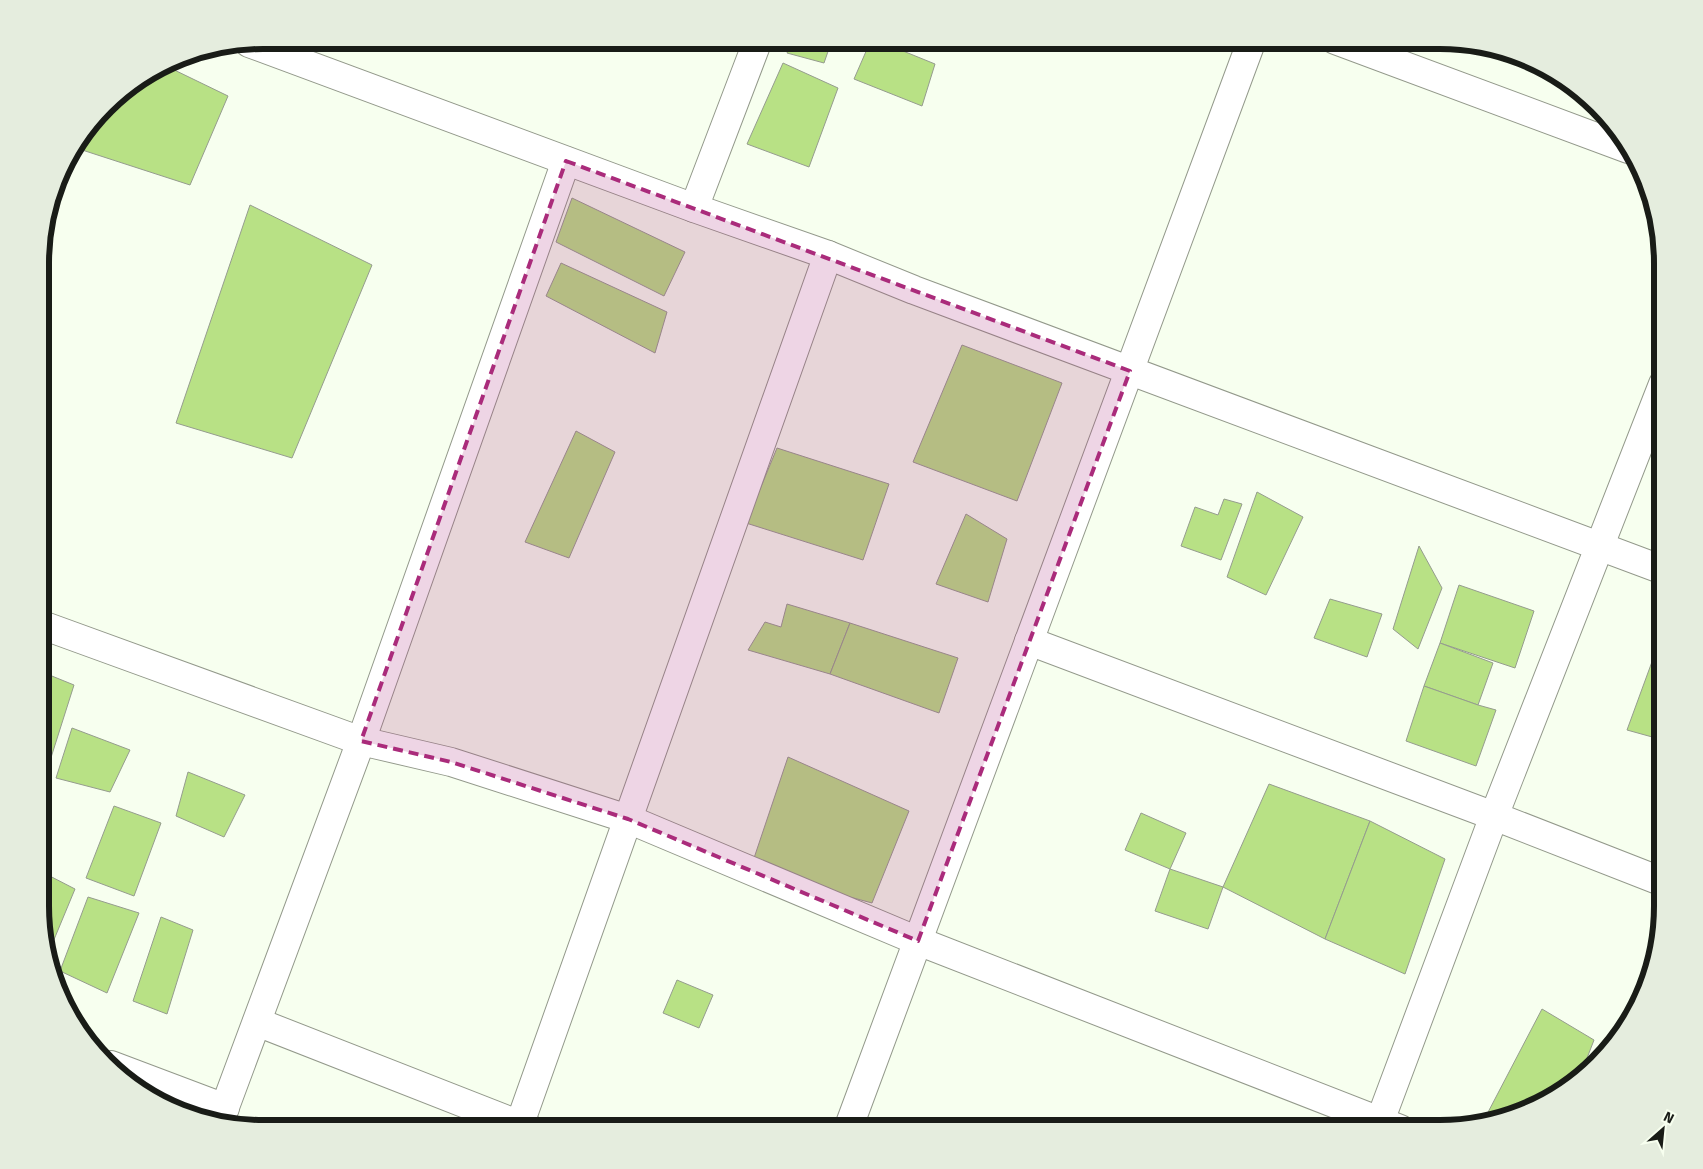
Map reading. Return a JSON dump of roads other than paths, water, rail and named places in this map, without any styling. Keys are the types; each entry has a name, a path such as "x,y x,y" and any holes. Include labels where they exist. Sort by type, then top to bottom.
{"street":[{"path":"265,49 694,208 828,255 914,290 1654,567"},
{"path":"694,208 755,49"},
{"path":"851,1120 1249,49"},
{"path":"1359,49 1619,146"},
{"path":"129,1073 222,1115 361,741 566,161"},
{"path":"525,1120 628,819 828,255"},
{"path":"1388,1120 1494,816 1654,405"},
{"path":"49,628 361,741 451,762 628,819 918,941 1371,1120"},
{"path":"1030,641 1494,816 1654,879"},
{"path":"257,1022 505,1120"}]}
